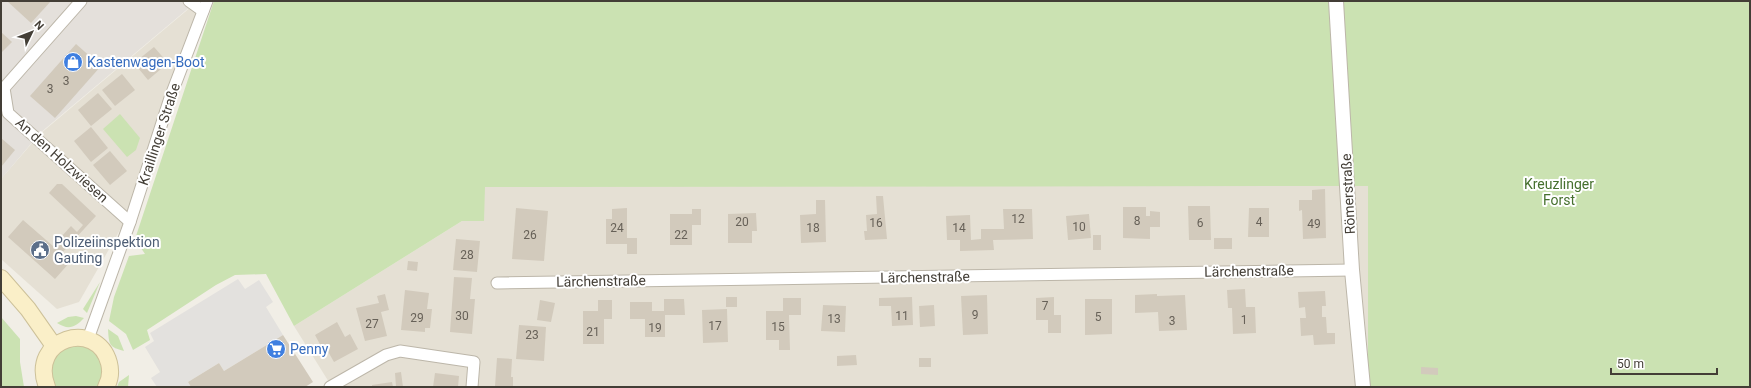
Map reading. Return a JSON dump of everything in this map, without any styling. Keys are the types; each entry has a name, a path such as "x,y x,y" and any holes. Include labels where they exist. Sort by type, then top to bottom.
{"main road":[{"path":"1,278 28,309 54,346"},
{"path":"47,387 44,378 43,366 47,355 54,346 70,338 88,339 100,347 108,358 110,375 106,387"}],"street":[{"name":"An den Holzwiesen","path":"80,1 4,88 8,113 130,222"},
{"path":"189,1 205,6"},
{"name":"Römerstraße","path":"1336,1 1352,270 1363,387"},
{"name":"Kraillinger Straße","path":"88,339 130,222 170,98 205,6"},
{"name":"Lärchenstraße","path":"498,283 1352,270"},
{"path":"330,387 386,355 400,351 474,362 472,387"}],"shaded area":[{"path":"1,1 197,1 40,133 1,179"},
{"path":"198,1 204,4 129,214 79,302 57,309 1,259 1,179 40,134"},
{"path":"576,185 1368,186 1368,387 332,387 294,326 462,221 484,221 484,187"},
{"path":"238,279 245,289 259,280 273,302 266,307 283,335 224,371 219,363 188,382 191,387 157,387 151,378 160,372 145,347 154,341 150,333"}],"green space":[{"name":"Kreuzlinger Forst","path":"214,1 1750,1 1750,387 1368,387 1368,186 485,187 484,221 462,221 294,326 266,274 235,275 216,285 147,330 150,340 133,350 126,334 109,321 114,297 129,256 145,254 135,239"},
{"path":"120,114 140,138 136,150 127,157 103,129"},
{"path":"100,282 87,313 83,309"},
{"path":"76,316 84,318 74,326 65,327 57,323 68,317"},
{"path":"1,317 20,339 20,362 24,387 1,387"},
{"path":"108,329 118,336 124,351 115,348 111,344"},
{"path":"83,345 96,352 101,361 103,375 98,387 56,387 50,373 53,359 62,348"},
{"path":"129,375 128,387 117,387 119,382"}],"building":[{"path":"7,1 51,1 31,23"},
{"path":"1,32 12,42 1,53"},
{"path":"76,44 101,66 55,118 30,96"},
{"path":"154,47 168,63 148,80 134,63"},
{"path":"122,74 135,90 115,106 102,90"},
{"path":"98,93 112,109 91,126 78,110"},
{"path":"91,127 108,148 91,162 74,141"},
{"path":"1,138 15,150 1,167"},
{"path":"110,151 127,171 110,185 93,165"},
{"path":"57,184 62,184 96,216 61,254 70,262 55,279 8,237 23,220 53,246 71,226 77,232 83,225 49,193"},
{"path":"1325,189 1326,238 1303,239 1302,210 1299,211 1299,200 1312,200 1312,190"},
{"path":"876,196 883,196 887,239 865,240 864,231 867,231 866,215 877,214"},
{"path":"816,200 825,200 826,242 801,243 800,215 816,214"},
{"path":"1188,206 1210,206 1211,240 1189,240"},
{"path":"1123,207 1146,207 1146,216 1150,216 1150,211 1160,212 1160,227 1150,227 1150,239 1123,238"},
{"path":"516,208 548,211 544,261 512,259"},
{"path":"627,208 627,238 637,238 637,254 627,254 627,244 606,244 606,219 612,219 612,209"},
{"path":"1249,208 1269,208 1269,237 1248,237"},
{"path":"692,209 701,209 701,225 692,225 692,245 670,245 670,214 692,214"},
{"path":"1003,209 1032,209 1033,239 993,240 994,250 960,251 960,240 947,240 946,216 970,215 971,240 981,239 981,229 1004,229"},
{"path":"756,213 757,231 752,231 752,243 728,243 728,214"},
{"path":"1089,214 1091,238 1068,240 1066,216"},
{"path":"1093,235 1101,235 1101,250 1093,250"},
{"path":"1214,238 1232,238 1232,249 1214,249"},
{"path":"456,239 480,241 477,272 453,270"},
{"path":"408,261 418,262 417,271 407,270"},
{"path":"454,277 472,278 470,299 475,299 472,334 450,332"},
{"path":"1245,289 1246,307 1255,307 1256,333 1233,334 1232,308 1228,308 1227,290"},
{"path":"405,290 429,293 427,309 432,309 430,328 425,328 425,332 401,330"},
{"path":"1325,291 1326,306 1322,306 1322,317 1326,317 1327,333 1335,333 1335,344 1314,345 1313,335 1301,336 1300,318 1306,318 1305,307 1299,308 1298,292"},
{"path":"385,294 389,310 381,312 387,336 365,341 356,308 379,303 377,296"},
{"path":"1157,294 1157,296 1185,295 1187,330 1159,331 1158,312 1135,313 1135,295"},
{"path":"987,295 988,334 963,335 961,296"},
{"path":"726,297 737,297 737,307 726,307"},
{"path":"912,297 913,325 892,326 891,306 879,306 879,298"},
{"path":"1054,297 1054,315 1061,315 1061,333 1048,333 1048,320 1036,320 1036,298"},
{"path":"783,298 801,298 801,315 789,315 790,350 779,350 779,340 766,340 766,311 783,311"},
{"path":"664,299 684,299 685,315 665,315 665,337 645,337 645,319 630,319 630,302 652,302 652,311 664,311"},
{"path":"1085,299 1112,299 1112,334 1085,335"},
{"path":"540,300 555,303 551,322 537,320"},
{"path":"598,300 612,300 612,319 604,319 604,344 583,344 583,311 598,311"},
{"path":"823,305 846,306 845,332 821,331"},
{"path":"934,305 935,326 920,327 919,306"},
{"path":"727,309 728,342 703,343 702,310"},
{"path":"337,322 345,337 350,334 358,349 334,362 326,348 323,350 315,335"},
{"path":"519,325 546,327 544,361 516,359"},
{"name":"Penny","path":"283,335 313,382 305,387 191,387 188,382 219,363 224,371"},
{"path":"856,355 857,365 837,366 837,356"},
{"path":"497,358 512,359 511,377 513,377 513,387 495,386"},
{"path":"919,358 931,358 931,367 919,367"},
{"path":"1421,367 1438,368 1438,375 1421,374"},
{"path":"401,372 403,387 396,387 395,373"},
{"path":"435,373 459,376 458,387 433,387"},
{"path":"392,382 393,387 372,387 372,385"}],"place":[{"name":"Kastenwagen-Boot","path":"73,62"},
{"name":"Polizeiinspektion Gauting","path":"40,250"},
{"name":"Penny","path":"276,349"}]}
